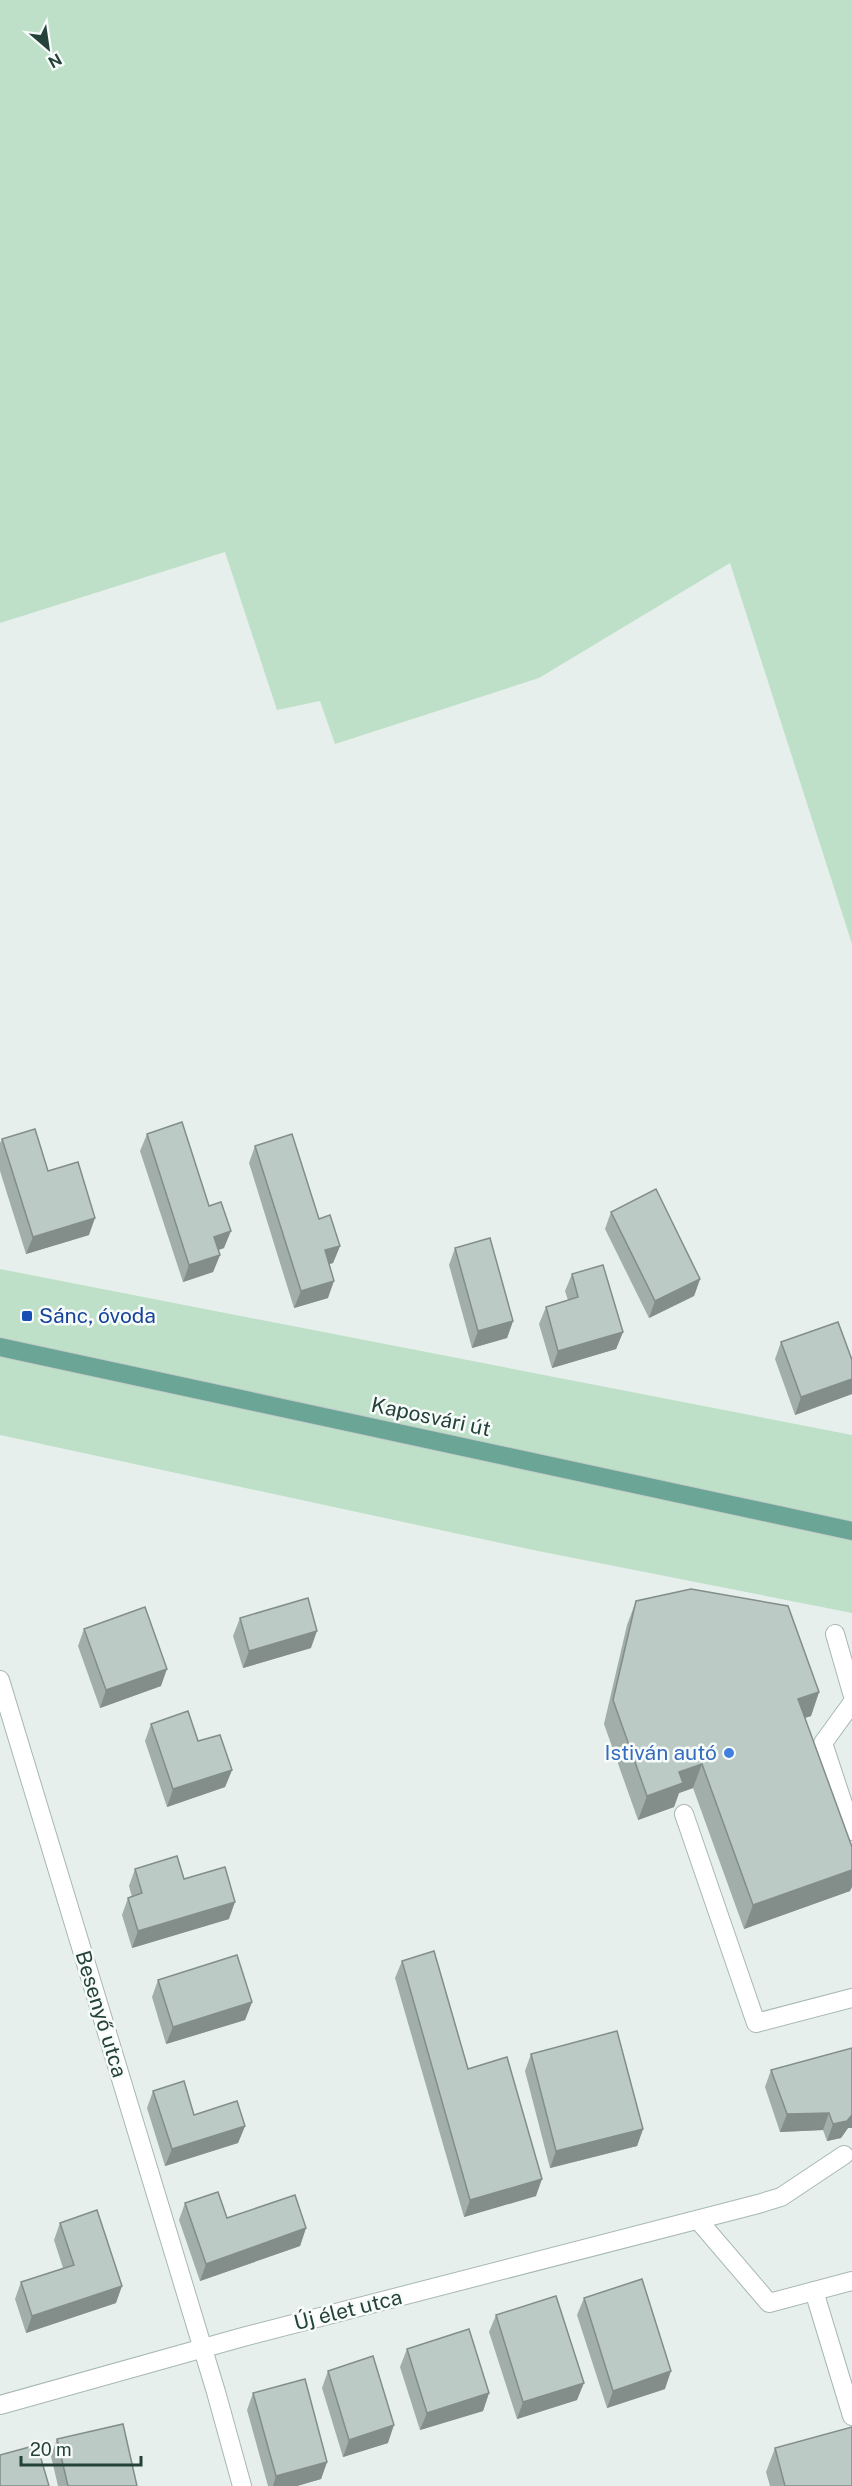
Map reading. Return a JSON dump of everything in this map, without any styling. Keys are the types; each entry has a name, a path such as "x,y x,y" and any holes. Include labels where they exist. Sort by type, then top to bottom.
{"main road":[{"name":"Kaposvári út","path":"0,1347 852,1531"}],"street":[{"path":"835,1634 848,1664 852,1693"},
{"name":"Besenyő utca","path":"0,1680 7,1727 203,2348 242,2486"},
{"path":"852,1703 823,1743 852,1831"},
{"path":"684,1815 756,2023 852,1998"},
{"name":"Új élet utca","path":"0,2405 203,2348 781,2197 844,2155"},
{"path":"698,2220 769,2303 852,2281"},
{"path":"814,2291 852,2416"}],"green space":[{"path":"0,0 852,0 852,944 730,563 539,678 335,744 320,701 277,710 225,552 0,623"},
{"path":"0,1269 852,1435 852,1613 533,1550 0,1435"}],"building":[{"path":"182,1122 209,1206 221,1202 231,1231 214,1237 220,1255 189,1265 147,1134"},
{"path":"35,1129 48,1171 78,1162 95,1218 33,1237 2,1139"},
{"path":"292,1134 319,1219 330,1215 340,1246 325,1250 334,1281 301,1291 255,1146"},
{"path":"656,1189 700,1279 655,1301 611,1212"},
{"path":"490,1238 513,1321 478,1331 455,1248"},
{"path":"603,1265 623,1332 558,1351 546,1307 578,1297 572,1274"},
{"path":"838,1322 852,1360 852,1379 801,1397 781,1342"},
{"path":"691,1589 788,1606 819,1692 798,1699 852,1847 852,1870 753,1905 702,1764 679,1772 683,1783 647,1796 613,1700 636,1601"},
{"path":"308,1598 317,1631 249,1651 240,1618"},
{"path":"145,1607 167,1669 106,1690 84,1629"},
{"path":"188,1711 198,1741 220,1735 232,1770 173,1789 151,1724"},
{"path":"177,1856 184,1879 225,1867 235,1902 138,1931 128,1898 142,1893 135,1869"},
{"path":"434,1951 468,2069 507,2057 542,2179 470,2200 402,1961"},
{"path":"237,1955 252,2002 173,2027 158,1980"},
{"path":"617,2031 643,2129 556,2151 531,2054"},
{"path":"852,2048 852,2115 847,2121 833,2124 829,2113 787,2114 771,2070"},
{"path":"184,2081 194,2115 237,2101 245,2126 172,2149 153,2091"},
{"path":"218,2192 227,2218 295,2195 306,2228 206,2264 185,2203"},
{"path":"97,2210 122,2286 32,2316 21,2282 74,2265 60,2223"},
{"path":"642,2279 671,2371 613,2391 584,2298"},
{"path":"556,2296 584,2383 523,2402 496,2315"},
{"path":"469,2329 489,2393 427,2413 407,2349"},
{"path":"373,2356 394,2425 349,2440 328,2371"},
{"path":"305,2379 327,2462 276,2476 253,2393"},
{"path":"123,2424 137,2486 68,2486 57,2439"},
{"path":"852,2427 852,2486 785,2486 775,2448"},
{"path":"37,2445 49,2486 0,2486 0,2455"}],"place":[{"name":"Sánc, óvoda","path":"27,1316"},
{"name":"Istiván autó","path":"729,1753"}]}
